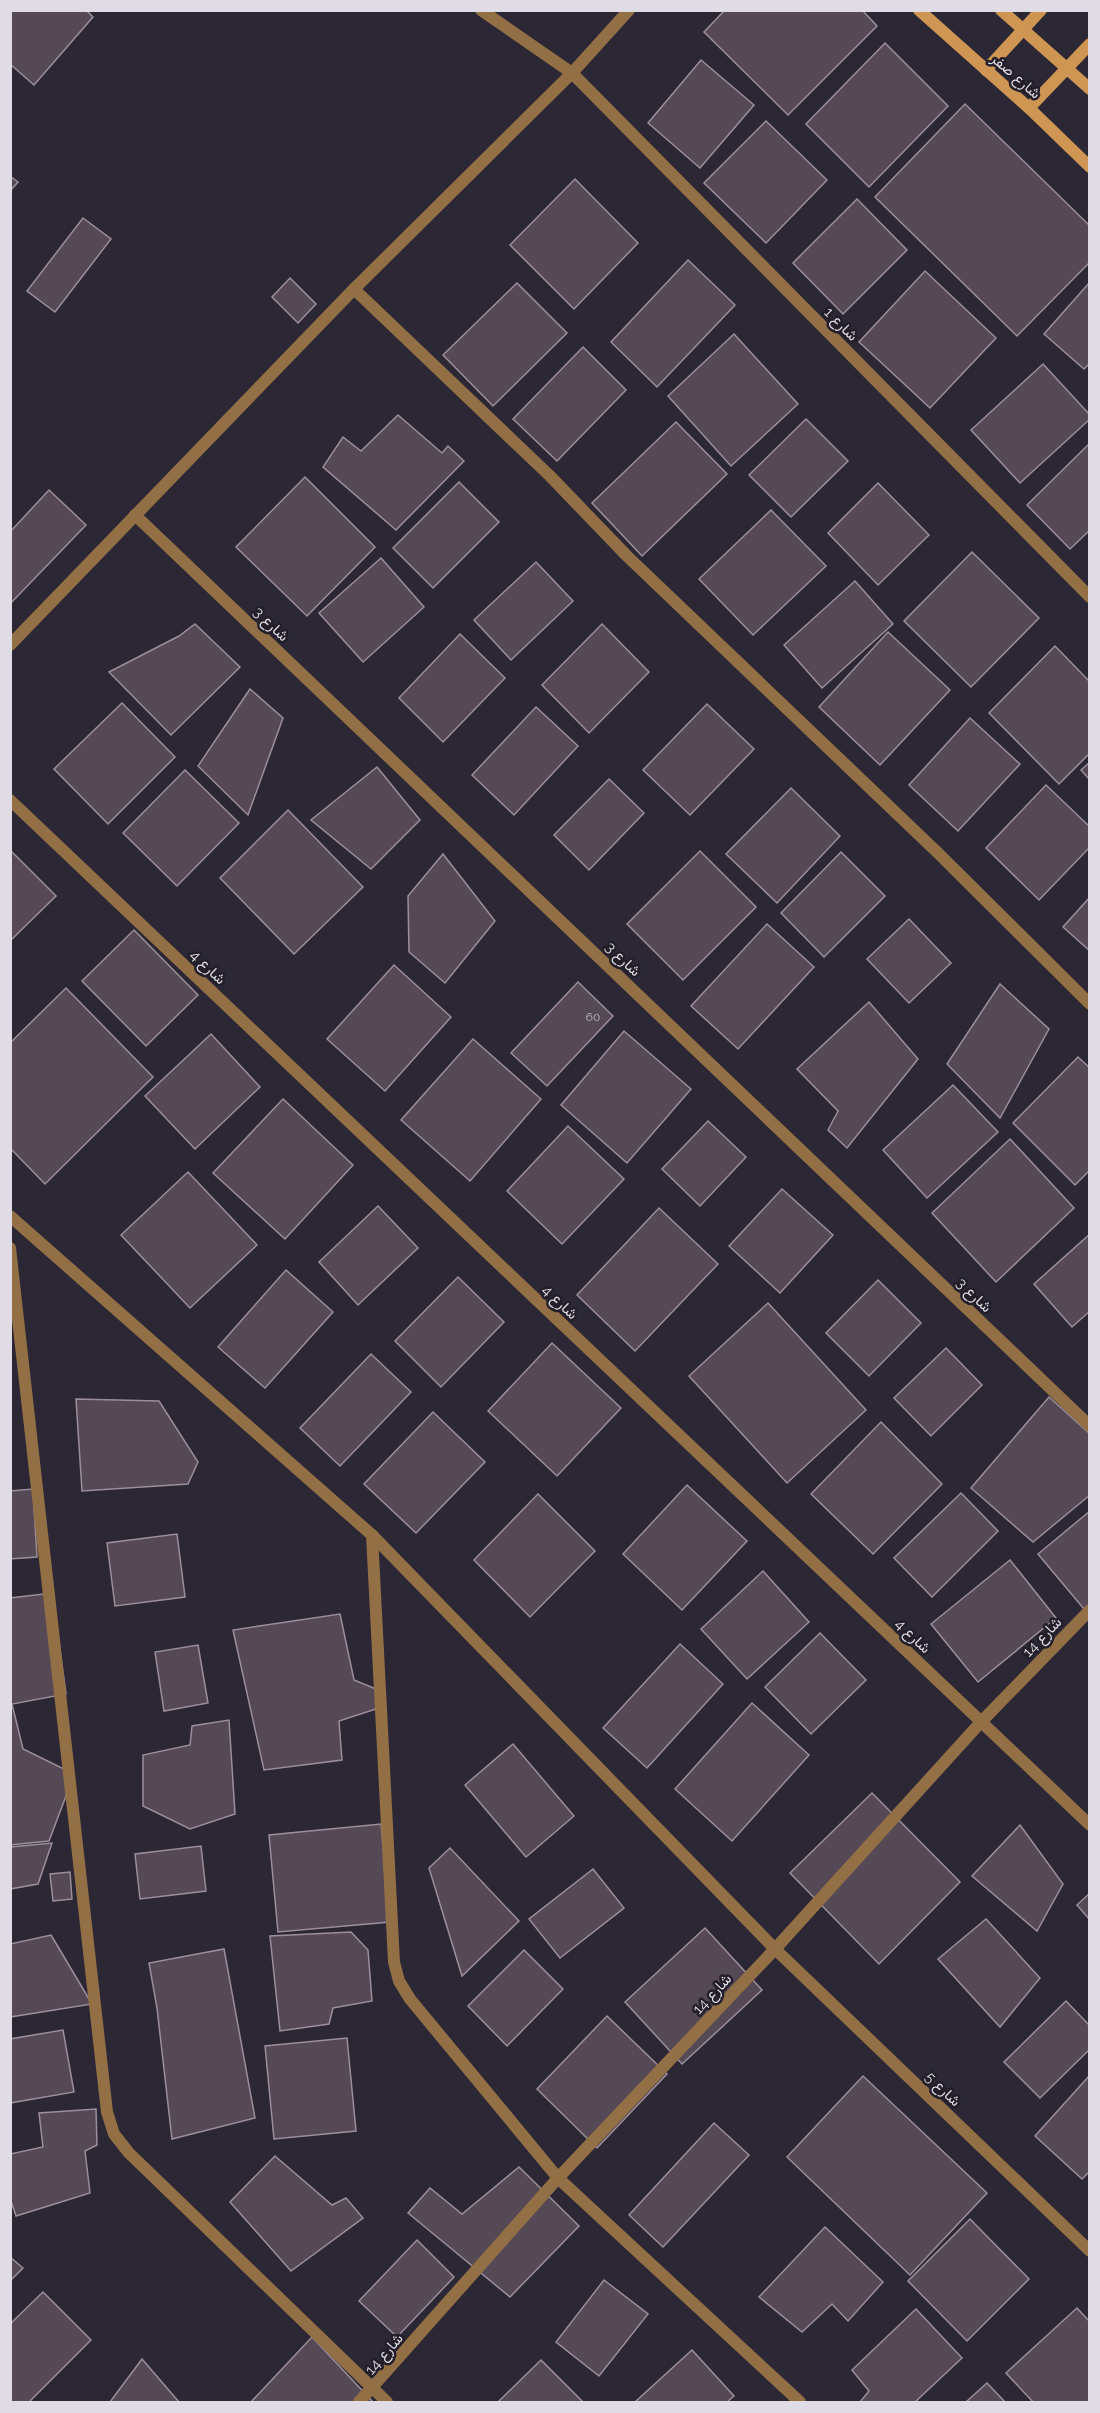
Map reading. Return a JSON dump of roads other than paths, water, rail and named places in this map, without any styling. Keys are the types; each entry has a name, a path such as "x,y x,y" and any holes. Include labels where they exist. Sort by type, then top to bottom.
{"street":[{"name":"شارع 1","path":"481,10 572,73 1089,597"},
{"path":"10,645 354,289 572,73 629,10"},
{"name":"شارع صفر","path":"919,10 1029,108 1089,167"},
{"path":"1001,10 1089,89"},
{"path":"986,70 1041,10"},
{"path":"1029,108 1089,44"},
{"path":"354,289 550,476 627,556 938,853 1089,1005"},
{"name":"شارع 3","path":"135,515 1089,1426"},
{"name":"شارع 4","path":"10,800 1089,1826"},
{"name":"شارع 5","path":"10,1216 372,1535 775,1949 1089,2251"},
{"path":"10,1248 107,2112 114,2134 129,2153 387,2403"},
{"path":"372,1535 394,1962 399,1982 410,1999 558,2178 800,2403"},
{"name":"شارع 14","path":"359,2403 558,2178 775,1949 981,1722 1089,1610"}]}
